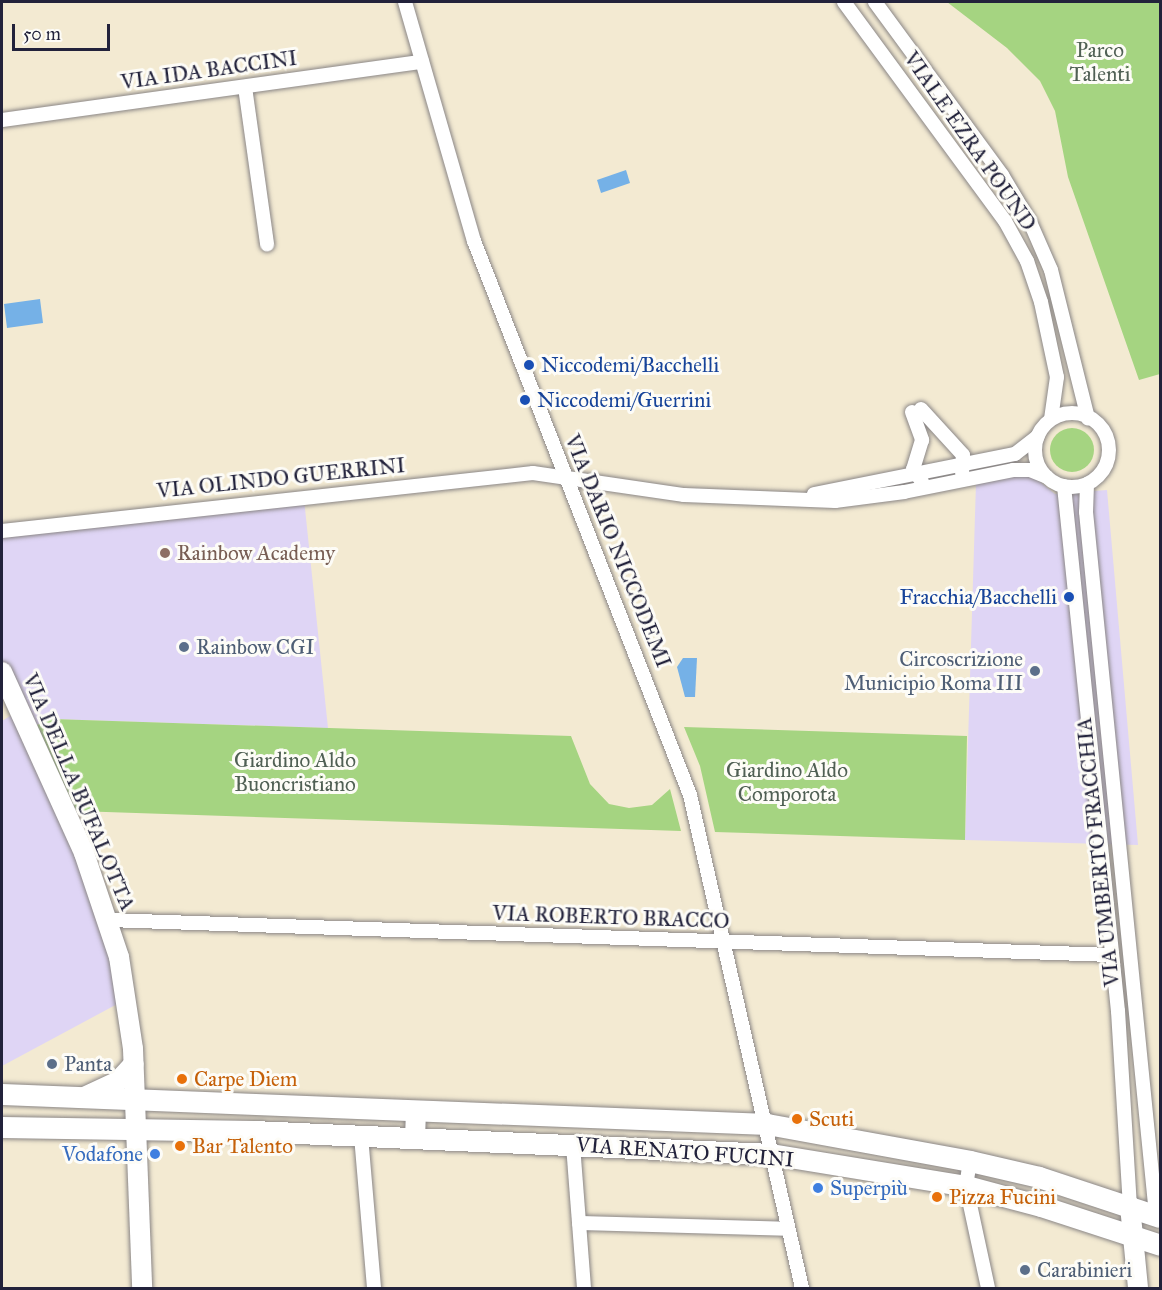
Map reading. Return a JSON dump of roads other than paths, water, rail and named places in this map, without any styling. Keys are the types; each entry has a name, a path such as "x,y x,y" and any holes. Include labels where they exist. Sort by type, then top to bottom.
{"main road":[{"name":"VIA RENATO FUCINI","path":"2,1094 767,1124 970,1161 1158,1216"},
{"name":"VIA RENATO FUCINI","path":"2,1127 253,1131 771,1155 966,1186 1132,1234 1160,1246"}],"street":[{"name":"VIA DARIO NICCODEMI","path":"405,2 474,241 683,773 767,1124 771,1155 802,1288"},
{"name":"VIALE EZRA POUND","path":"844,2 1005,221 1028,261 1041,302 1057,377 1051,419"},
{"name":"VIALE EZRA POUND","path":"875,2 995,165 1030,222 1051,270 1088,418"},
{"name":"VIA IDA BACCINI","path":"2,120 422,62"},
{"path":"245,87 267,244"},
{"path":"927,488 916,476 913,467 922,437 917,411 963,454 964,465 960,481"},
{"path":"1071,414 1088,418 1103,431 1108,453 1099,474 1087,484 1064,486 1047,477 1019,469 927,488 836,501 791,498 916,476 1015,454 1038,436 1051,419 1071,414"},
{"path":"1038,436 1036,458 1047,477"},
{"name":"VIA OLINDO GUERRINI","path":"2,531 544,473 694,496 791,498"},
{"name":"VIA UMBERTO FRACCHIA","path":"1087,484 1087,523 1158,1216"},
{"name":"VIA UMBERTO FRACCHIA","path":"1064,486 1127,1117 1130,1206"},
{"name":"VIA DELLA BUFALOTTA","path":"2,672 70,822 109,920 127,996 134,1064 142,1288"},
{"name":"VIA ROBERTO BRACCO","path":"109,920 1112,955"},
{"path":"84,1097 118,1081 134,1064"},
{"path":"253,1131 254,1104"},
{"path":"415,1139 416,1112"},
{"path":"361,1136 374,1288"},
{"path":"573,1145 584,1288"},
{"path":"970,1161 966,1186 988,1288"},
{"path":"1130,1206 1137,1288"},
{"path":"1158,1216 1160,1246"},
{"path":"579,1223 788,1229"}],"water":[{"path":"626,170 630,183 601,193 597,180"},
{"path":"40,299 43,323 7,328 4,304"},
{"path":"683,658 697,658 695,697 685,697 677,667"}],"place":[{"name":"Niccodemi/Bacchelli","path":"529,365"},
{"name":"Niccodemi/Guerrini","path":"525,400"},
{"name":"Rainbow Academy","path":"165,553"},
{"name":"Fracchia/Bacchelli","path":"1069,597"},
{"name":"Rainbow CGI","path":"184,647"},
{"name":"Circoscrizione Municipio Roma III","path":"1035,671"},
{"name":"Panta","path":"52,1064"},
{"name":"Carpe Diem","path":"182,1079"},
{"name":"Scuti","path":"797,1119"},
{"name":"Bar Talento","path":"180,1146"},
{"name":"Vodafone","path":"155,1154"},
{"name":"Superpiù","path":"818,1188"},
{"name":"Pizza Fucini","path":"937,1197"},
{"name":"Carabinieri","path":"1025,1270"}],"park label":[{"name":"Parco Talenti","path":"1100,62"},
{"name":"Giardino Aldo Buoncristiano","path":"295,772"},
{"name":"Giardino Aldo Comporota","path":"787,782"}]}
